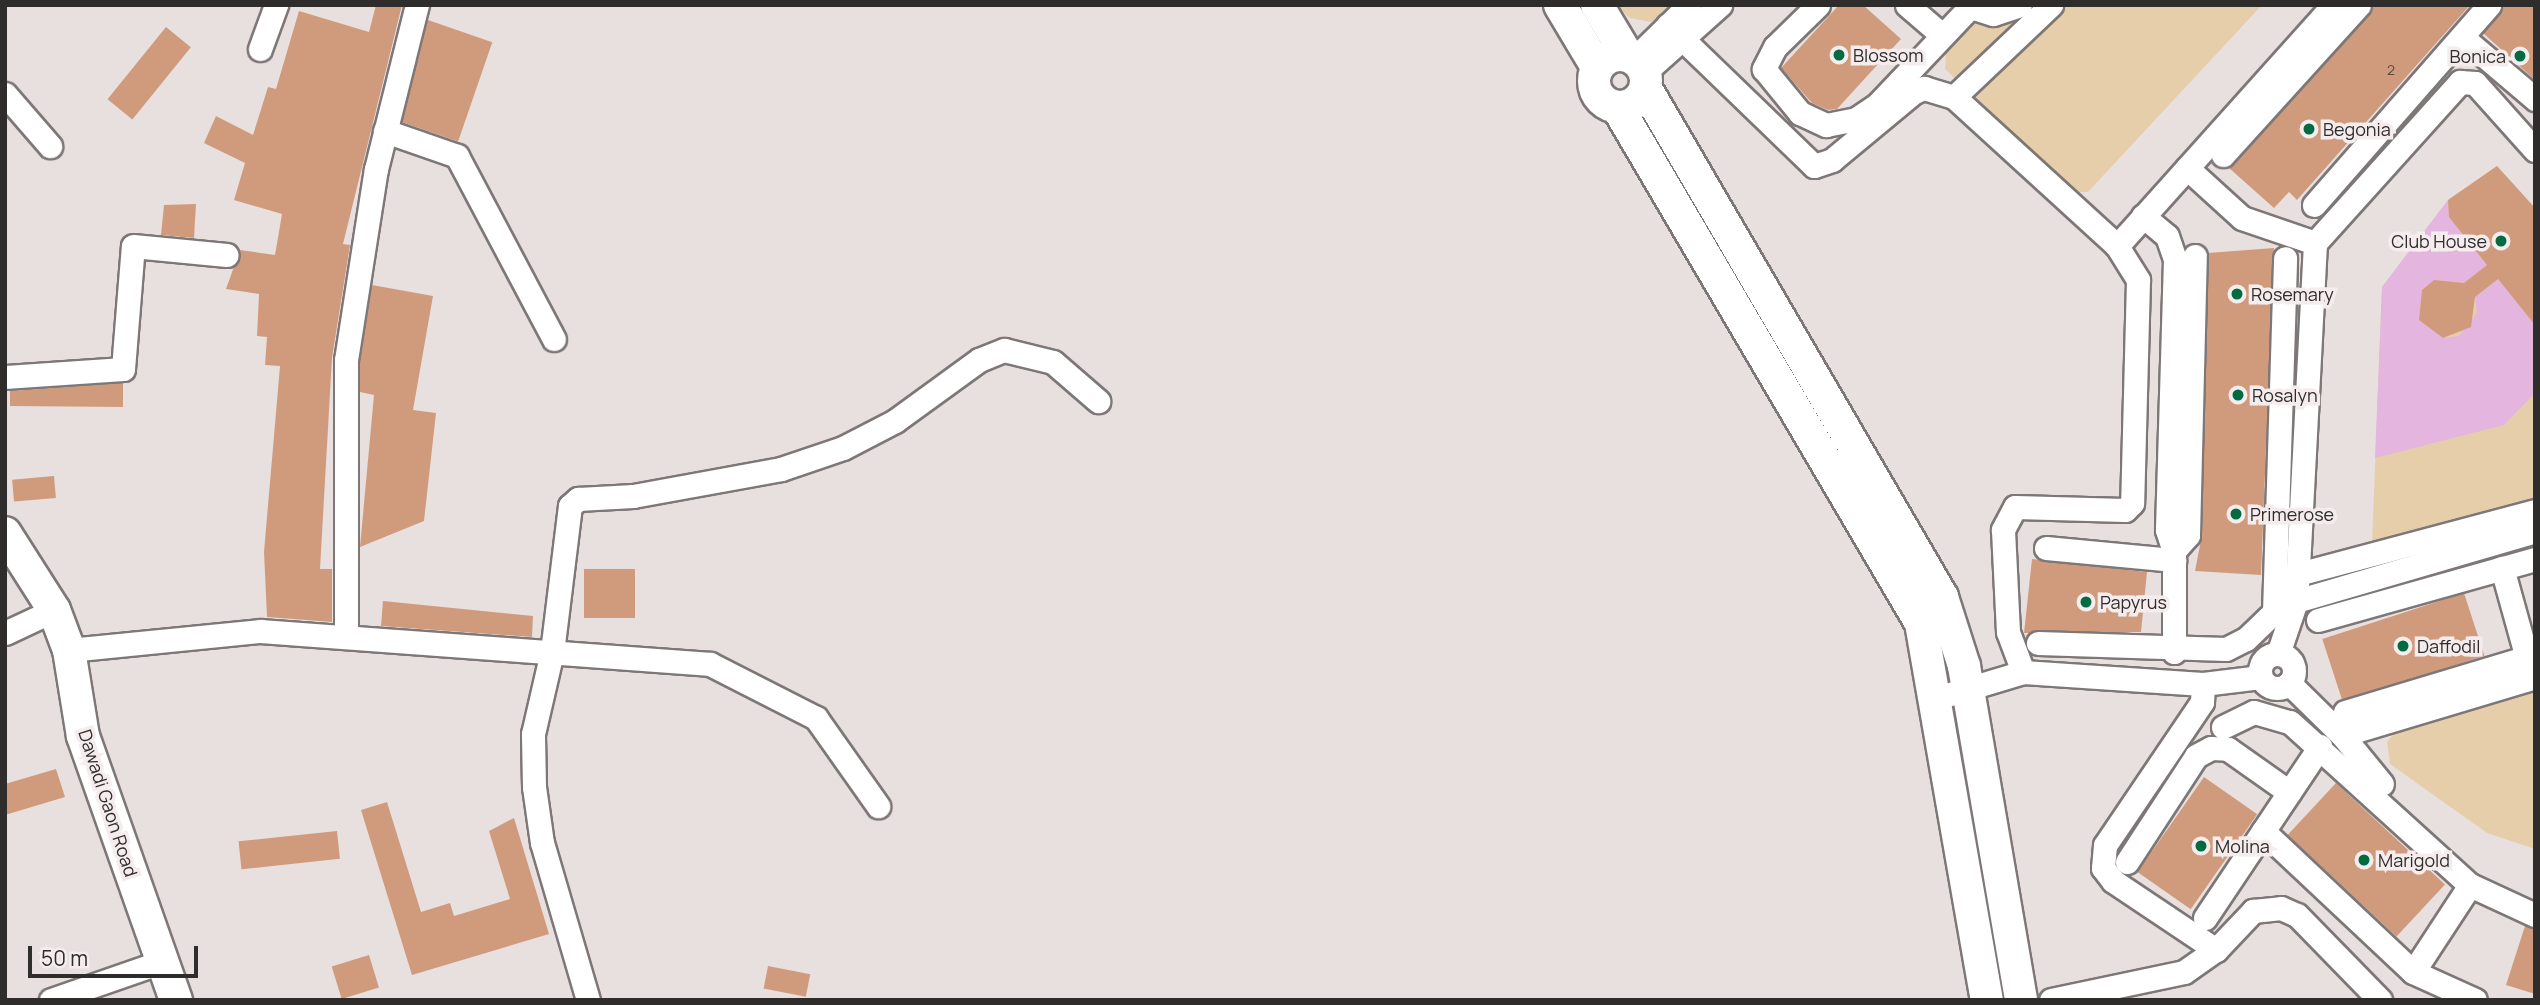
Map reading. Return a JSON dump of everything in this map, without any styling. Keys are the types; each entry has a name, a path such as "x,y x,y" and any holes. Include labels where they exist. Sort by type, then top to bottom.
{"street":[{"path":"260,49 275,5"},
{"path":"346,636 346,360 385,131 417,5"},
{"path":"1560,5 1597,67 1597,93 1618,107 1921,623 1937,698 1987,1000"},
{"path":"1597,5 1638,69 1942,597 1968,689 2021,1000"},
{"path":"1675,33 1689,5"},
{"path":"1618,107 1635,103 1638,69 1675,33 1720,5"},
{"path":"1818,5 1775,47 1764,69 1800,113 1826,125 1856,119 1877,104 1972,6 1993,14 2020,5"},
{"path":"1907,5 1942,35"},
{"path":"1954,97 2051,5"},
{"path":"2116,246 2333,5"},
{"path":"2223,155 2359,5"},
{"path":"2314,205 2489,5"},
{"path":"1675,33 1814,166 1832,160 1914,92 1924,88 1954,97 2116,246 2138,280 2132,503 2124,509 2015,507 2006,517 2008,632 2023,672"},
{"path":"2462,37 2535,99"},
{"path":"1597,67 1610,57 1638,69"},
{"path":"2260,677 2263,660 2278,654 2296,601 2315,243 2464,80 2475,83 2535,150"},
{"path":"5,94 50,146"},
{"path":"385,131 457,156 554,339"},
{"path":"2187,168 2242,218 2315,243"},
{"path":"2143,216 2167,236 2175,259 2167,530 2174,555 2174,652"},
{"path":"5,377 122,369 133,246 227,256"},
{"path":"2174,555 2188,535 2195,256"},
{"path":"2038,643 2174,652 2226,649 2246,639 2274,612 2279,598 2286,258"},
{"path":"588,1000 542,843 534,788 533,734 552,652 566,519 578,499 633,496 781,469 843,448 895,421 979,360 1004,351 1053,362 1098,401"},
{"path":"2298,574 2535,511"},
{"path":"2296,601 2535,531"},
{"name":"Dawadi Gaon Road","path":"5,533 54,610 69,650 83,736 176,1000"},
{"path":"2046,548 2174,555"},
{"path":"2318,620 2535,559"},
{"path":"2502,568 2532,663"},
{"path":"5,633 54,610"},
{"path":"69,650 261,631 710,664 816,718 877,806"},
{"path":"2278,654 2294,667 2289,683"},
{"path":"2345,712 2532,663"},
{"path":"2342,735 2532,663"},
{"path":"1937,698 2023,672 2203,684 2260,677 2273,688 2289,683"},
{"path":"2289,683 2342,735 2362,764 2470,875 2535,898"},
{"path":"2203,684 2202,702 2102,856 2113,881 2216,950"},
{"path":"2223,727 2240,716 2271,714 2320,746 2470,885 2535,915"},
{"path":"2205,918 2320,746"},
{"path":"2127,862 2196,756 2211,748 2228,749 2289,792"},
{"path":"2263,831 2413,972 2475,1000"},
{"path":"2413,972 2470,885"},
{"path":"2051,1000 2184,972 2216,950 2243,916 2281,908 2297,915 2380,1000"},
{"path":"51,1000 161,962"}],"shaded area":[{"path":"1615,5 1676,5 1651,22 1630,18"},
{"path":"1990,5 2262,5 2088,192 2075,192 1945,69 1946,53"},
{"path":"2497,166 2535,208 2535,511 2372,544 2382,287 2448,200"},
{"path":"2448,200 2449,217 2487,265 2464,283 2434,280 2422,291 2419,320 2443,338 2459,336 2477,313 2475,297 2498,279 2535,325 2535,393 2504,425 2375,458 2382,287"},
{"path":"2535,685 2535,849 2487,833 2390,764 2387,742 2401,725"}],"building":[{"path":"376,5 402,5 343,244 350,245 332,358 320,569 332,569 332,622 267,617 264,552 280,366 265,365 267,337 257,336 259,294 226,289 240,250 275,255 282,214 234,200 245,163 204,143 216,116 253,135 268,87 276,89 299,11 369,32"},
{"name":"Blossom","path":"1839,5 1863,5 1901,39 1837,109 1828,110 1812,103 1781,68"},
{"name":"Begonia","path":"2374,5 2470,5 2297,200 2289,192 2274,208 2229,168"},
{"name":"Bonica","path":"2503,5 2535,5 2535,80 2483,33"},
{"path":"428,20 492,42 458,141 394,119"},
{"path":"166,27 191,47 132,119 107,99"},
{"name":"Club House","path":"2497,166 2535,208 2535,325 2498,279 2475,297 2471,327 2443,338 2419,320 2422,290 2434,280 2464,283 2487,265 2449,217 2448,200"},
{"path":"196,204 194,238 161,235 164,205"},
{"path":"2274,248 2261,575 2195,571 2202,535 2208,253"},
{"path":"372,285 433,296 413,410 436,413 424,521 360,547 374,395 360,392 360,361"},
{"path":"123,383 123,407 10,406 10,391"},
{"path":"54,476 56,498 14,502 12,480"},
{"name":"Papyrus","path":"2032,559 2147,572 2141,632 2024,633"},
{"path":"584,569 635,569 635,618 584,618"},
{"name":"Daffodil","path":"2464,593 2484,656 2343,702 2322,639"},
{"path":"383,601 533,616 532,637 381,626"},
{"path":"56,769 65,797 5,815 5,784"},
{"name":"Molina","path":"2204,777 2257,814 2191,909 2137,872"},
{"name":"Marigold","path":"2336,783 2445,885 2397,937 2288,835"},
{"path":"387,802 421,912 450,903 454,916 510,899 489,831 514,818 549,934 412,975 361,810"},
{"path":"337,831 340,859 241,869 239,841"},
{"path":"2525,926 2535,929 2535,994 2506,985"},
{"path":"369,955 379,988 342,999 332,966"},
{"path":"768,966 810,974 806,997 764,989"}],"place":[{"name":"Blossom","path":"1839,55"},
{"name":"Bonica","path":"2520,56"},
{"name":"Begonia","path":"2309,129"},
{"name":"Club House","path":"2501,241"},
{"name":"Rosemary","path":"2237,294"},
{"name":"Rosalyn","path":"2238,395"},
{"name":"Primerose","path":"2236,514"},
{"name":"Papyrus","path":"2086,602"},
{"name":"Daffodil","path":"2403,646"},
{"name":"Molina","path":"2201,846"},
{"name":"Marigold","path":"2364,860"}]}
